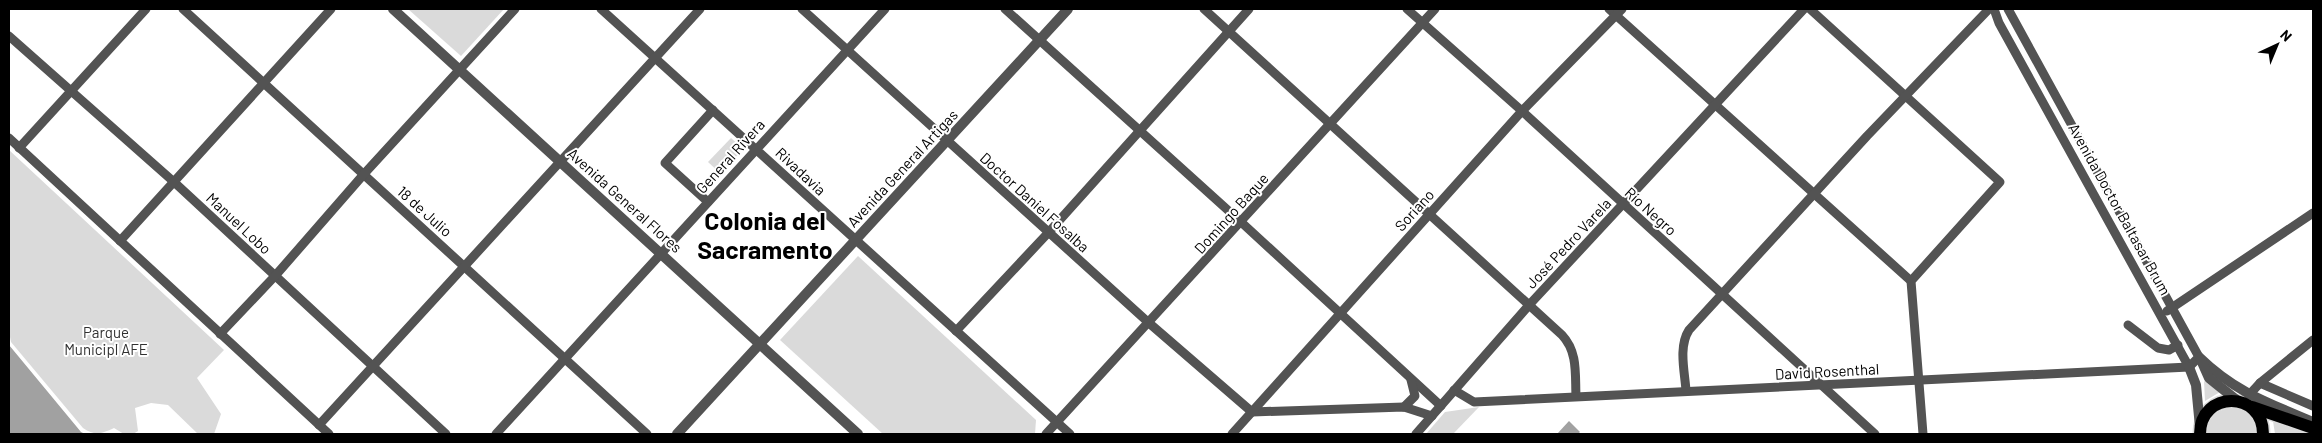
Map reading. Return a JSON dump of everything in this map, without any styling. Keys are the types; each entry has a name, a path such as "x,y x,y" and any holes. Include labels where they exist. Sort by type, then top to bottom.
{"main road":[{"path":"2200,432 2203,419 2212,408 2225,401 2246,401 2261,420 2264,434"},
{"name":"Avenida Doctor Baltasar Brum","path":"2246,401 2313,428"}],"street":[{"path":"19,148 146,9"},
{"name":"18 de Julio","path":"184,9 647,434"},
{"path":"120,241 331,9"},
{"name":"Avenida General Flores","path":"393,9 858,434"},
{"path":"220,334 275,276 364,174 515,9"},
{"name":"Rivadavia","path":"602,9 1070,434"},
{"path":"319,425 700,9"},
{"name":"Doctor Daniel Fosalba","path":"802,9 1048,233 1252,412"},
{"name":"General Rivera","path":"496,434 885,9"},
{"path":"1005,9 1140,129 1441,406"},
{"name":"Avenida General Artigas","path":"676,434 1068,9"},
{"path":"1204,9 1530,304 1571,346 1574,355 1576,396"},
{"path":"956,332 1048,233 1249,9"},
{"name":"Río Negro","path":"1407,9 1522,111 1875,434"},
{"name":"Domingo Baque","path":"1046,434 1435,9"},
{"name":"José Pedro Varela","path":"1416,434 1530,304 1804,9"},
{"path":"1810,9 2000,182 1911,282"},
{"path":"1686,391 1683,349 1686,336 1722,294 1989,9"},
{"name":"Avenida Doctor Baltasar Brum","path":"1994,9 1999,23 2189,367 2196,385 2200,432"},
{"name":"Avenida Doctor Baltasar Brum","path":"2008,9 2200,357 2209,378 2246,401 2313,422"},
{"path":"1616,11 1714,104 1911,282 1923,434"},
{"name":"Soriano","path":"1232,434 1429,213 1616,11"},
{"name":"Manuel Lobo","path":"9,36 174,182 446,434"},
{"path":"708,202 665,163 713,110"},
{"path":"9,138 329,434"},
{"path":"2160,315 2313,214"},
{"path":"2128,325 2158,348 2169,350 2178,345"},
{"path":"2246,401 2260,383 2313,340"},
{"path":"2189,367 2200,357"},
{"name":"David Rosenthal","path":"1454,390 1474,402 2189,367"},
{"path":"1404,407 1414,396 1410,379"},
{"path":"2260,383 2313,406"},
{"path":"1252,412 1404,407 1432,416"}],"green space":[{"path":"408,9 504,9 461,56"},
{"path":"731,138 741,147 740,152 721,174 708,162"},
{"name":"Parque Municipl AFE","path":"9,150 224,350 197,378 221,414 214,434 198,434 168,405 151,403 135,408 138,431 133,434 124,434 114,428 98,433 87,431 11,342 9,332"},
{"path":"858,256 1036,420 1035,434 883,434 780,340"},
{"path":"2204,381 2220,392 2205,401"},
{"path":"2236,406 2252,414 2259,434 2206,434 2211,417 2219,411"},
{"path":"1479,407 1453,434 1426,434 1445,412"},
{"path":"2273,421 2313,433 2313,434 2275,434"}],"shaded area":[{"path":"9,345 81,432 85,434 9,434"},
{"path":"1569,421 1580,432 1578,434 1557,434"}],"district":[{"name":"Colonia del Sacramento","path":"765,234"}]}
